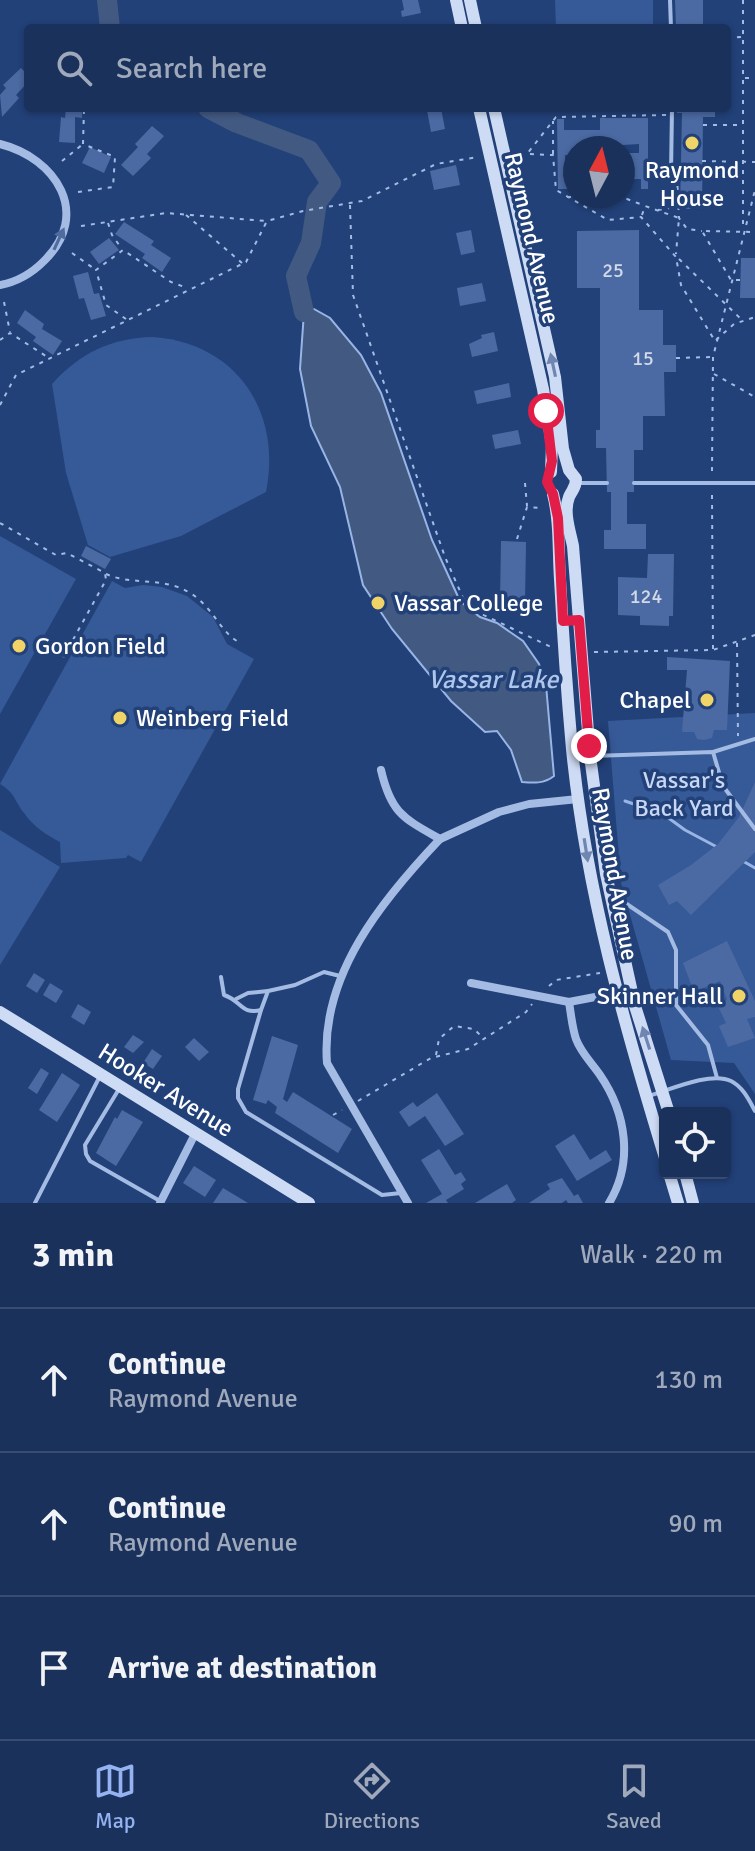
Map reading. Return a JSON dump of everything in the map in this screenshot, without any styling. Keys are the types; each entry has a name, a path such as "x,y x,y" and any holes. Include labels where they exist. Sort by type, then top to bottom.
{"main road":[{"path":"456,0 461,24"},
{"path":"470,0 475,24"},
{"name":"Raymond Avenue","path":"480,112 543,389 552,445 551,472 547,482 558,518 560,580 578,799 593,894 616,993 659,1138"},
{"name":"Raymond Avenue","path":"495,112 555,377 563,449 569,470 575,475 577,483"},
{"path":"551,472 561,468 569,470"},
{"path":"553,494 561,497 570,495 577,483"},
{"name":"Raymond Avenue","path":"570,495 568,517 590,756 610,894 635,1006 667,1107"},
{"name":"Hooker Avenue","path":"0,1012 309,1203"},
{"path":"671,1179 678,1203"},
{"path":"687,1179 693,1203"}],"street":[{"path":"0,144 30,154 43,164 61,190 67,209 63,233 47,258 26,276 0,285"},
{"path":"381,770 392,805 409,821 440,839"},
{"path":"408,1203 327,1063 327,1026 342,977 378,911 402,879 440,839 499,812 529,804 578,799"},
{"path":"471,983 569,1002 616,993"},
{"path":"569,1002 577,1041 612,1092 625,1141 619,1180 609,1203"},
{"path":"161,1203 195,1134"}],"lane":[{"path":"670,0 671,24"},
{"path":"672,115 674,173"},
{"path":"577,483 607,483"},
{"path":"634,483 755,483"},
{"path":"590,756 713,752 755,739"},
{"path":"713,752 723,786 755,829"},
{"path":"593,894 610,894 668,932 676,950 676,1005 708,1045 717,1078"},
{"path":"235,999 248,993 295,985 324,972 342,977"},
{"path":"221,977 224,995 235,999 246,1011 261,1010"},
{"path":"268,991 238,1089 240,1106 382,1195 401,1193"},
{"path":"35,1203 101,1075"},
{"path":"646,1096 717,1078 737,1084 755,1111"},
{"path":"120,1087 85,1145 86,1154 90,1161 161,1203"}],"path":[{"path":"743,0 743,232"},
{"path":"731,38 743,37"},
{"path":"744,78 755,78"},
{"path":"62,161 83,144 84,112"},
{"path":"553,155 527,154 556,117 672,115"},
{"path":"553,120 556,190 563,195"},
{"path":"703,125 744,125"},
{"path":"78,192 113,187 116,181 115,157 83,144"},
{"path":"81,226 166,213 267,221 303,211 350,204 373,196 436,164 483,156"},
{"path":"702,161 755,162"},
{"path":"674,173 679,218 676,257 681,285 715,341"},
{"path":"712,471 715,341 755,190"},
{"path":"657,210 670,208 678,200"},
{"path":"635,202 679,218 687,229 755,232"},
{"path":"350,204 353,295 445,557 467,607 561,652"},
{"path":"641,217 645,206"},
{"path":"586,208 608,220 641,217"},
{"path":"185,214 242,264"},
{"path":"641,217 676,257 741,319"},
{"path":"0,405 16,375 246,262 267,221"},
{"path":"108,222 112,235 123,250 171,282 190,289"},
{"path":"702,231 731,280"},
{"path":"96,270 123,250"},
{"path":"72,253 96,270 106,305 127,320"},
{"path":"731,280 740,280"},
{"path":"4,302 10,333 50,358"},
{"path":"715,341 741,319 755,317"},
{"path":"0,340 10,333"},
{"path":"676,358 713,357"},
{"path":"713,374 755,397"},
{"path":"0,394 5,396"},
{"path":"517,539 527,507 525,483"},
{"path":"712,495 713,650"},
{"path":"527,507 548,508"},
{"path":"0,523 56,555 67,553 122,581 158,581 190,592 207,605 228,635 237,641"},
{"path":"63,658 106,580 105,573"},
{"path":"594,652 713,650 755,635"},
{"path":"737,642 738,745"},
{"path":"549,986 556,980 605,972"},
{"path":"333,1115 436,1057 468,1049 526,1012 535,999"},
{"path":"436,1057 439,1039 454,1026 474,1029 484,1039"}],"green space":[{"path":"555,0 653,0 653,24 556,24"},
{"path":"153,337 183,342 208,352 230,368 247,387 259,409 267,435 269,463 266,492 181,536 110,557 88,545 66,473 52,384 97,349 123,340"},
{"name":"Gordon Field","path":"0,536 76,579 0,714"},
{"path":"112,581 125,588 143,585 162,587 187,596 213,617 227,644 254,659 141,862 128,855 126,858 61,863 60,842 31,822 12,794 0,784"},
{"name":"Vassar's Back Yard","path":"755,713 755,1094 734,1063 671,1060 621,883 608,721"},
{"path":"0,830 60,867 0,965"}],"water":[{"name":"Vassar Lake","path":"314,309 330,318 361,355 381,393 432,540 460,601 480,617 497,623 523,641 539,664 546,685 554,776 550,779 522,782 511,750 497,731 485,732 451,701 392,629 363,585 340,487 311,426 300,369 304,312"}],"building":[{"path":"402,0 418,0 421,13 402,17"},
{"path":"675,0 703,0 703,24 676,24"},
{"path":"21,68 24,71 24,86 16,95 19,98 2,117 0,95 6,88 3,85"},
{"path":"66,112 82,112 82,118 75,117 75,143 59,142 61,117 65,118"},
{"path":"427,112 442,112 445,129 431,132"},
{"name":"Raymond House","path":"715,112 715,117 703,117 702,209 680,209 682,113 677,113"},
{"path":"600,118 648,118 648,189 641,189 641,179 635,179 635,153 639,153 639,144 635,144 635,136 563,136 563,189 558,189 557,119 564,119 564,130 600,130"},
{"path":"152,126 164,136 147,154 151,158 133,176 121,165"},
{"path":"90,147 111,157 104,173 82,163"},
{"path":"456,165 460,185 434,190 430,171"},
{"path":"124,222 154,241 151,245 171,258 162,272 142,258 145,254 115,234"},
{"path":"471,230 475,252 461,255 456,233"},
{"path":"639,230 639,310 663,310 663,345 676,345 676,372 664,372 665,416 643,416 643,450 634,450 634,492 627,492 627,524 646,524 646,549 604,549 604,530 611,530 611,492 607,492 606,448 596,448 596,430 600,430 600,288 577,288 577,231"},
{"path":"109,238 119,250 99,264 90,252"},
{"path":"741,258 755,258 755,298 740,298"},
{"path":"88,272 94,294 99,293 106,316 91,320 84,298 79,299 73,276"},
{"path":"482,283 486,301 460,306 457,288"},
{"path":"25,310 44,324 42,329 62,341 53,355 33,341 36,337 17,323"},
{"path":"494,332 498,351 472,357 469,344 482,338 481,335"},
{"path":"509,383 511,397 477,404 474,391"},
{"path":"518,430 521,444 495,449 492,435"},
{"path":"501,541 526,542 525,602 500,602"},
{"path":"86,546 111,559 105,569 81,556"},
{"path":"648,554 674,554 673,616 669,616 669,626 640,625 640,616 618,615 618,577 647,578"},
{"name":"Chapel","path":"667,657 730,661 727,730 714,730 712,738 704,740 697,739 694,732 682,732 687,670 667,670"},
{"path":"755,782 755,852 691,915 677,901 669,905 658,885 718,844 739,817"},
{"name":"Skinner Hall","path":"727,941 755,1001 755,1017 747,1019 755,1038 728,1047 719,1026 726,1023 717,1004 727,1000 720,981 694,992 683,963"},
{"path":"34,973 45,980 37,993 26,986"},
{"path":"50,983 63,991 56,1003 43,995"},
{"path":"78,1004 91,1012 84,1025 71,1017"},
{"path":"133,1035 144,1042 133,1053 124,1047"},
{"path":"272,1036 298,1045 283,1099 287,1102 293,1092 352,1129 338,1153 275,1113 277,1107 268,1100 266,1104 253,1100"},
{"path":"194,1038 209,1052 199,1061 185,1047"},
{"path":"152,1049 162,1056 153,1069 143,1063"},
{"path":"41,1068 49,1073 37,1094 28,1088"},
{"path":"62,1073 80,1085 57,1122 39,1110"},
{"path":"437,1093 464,1134 445,1146 425,1116 409,1127 399,1112 413,1102 417,1107"},
{"path":"122,1110 143,1122 116,1166 96,1153"},
{"path":"574,1134 590,1160 606,1150 612,1160 577,1181 555,1146"},
{"path":"439,1149 455,1175 461,1172 466,1180 461,1184 464,1189 446,1200 448,1203 426,1203 442,1194 421,1160"},
{"path":"194,1166 216,1180 205,1197 183,1183"},
{"path":"562,1178 583,1203 568,1203 566,1200 562,1203 529,1203 550,1189 547,1184"},
{"path":"507,1184 516,1200 512,1203 475,1203"},
{"path":"223,1188 248,1203 213,1203"}],"waterway":[{"path":"107,0 110,24"},
{"path":"216,112 309,150 331,183 317,202 311,243 296,276 304,312"},
{"path":"625,801 663,814 717,847"},
{"path":"741,860 755,868"}],"place":[{"name":"Raymond House","path":"692,143"},
{"name":"Vassar College","path":"378,603"},
{"name":"Gordon Field","path":"19,646"},
{"name":"Chapel","path":"707,700"},
{"name":"Weinberg Field","path":"120,718"},
{"name":"Skinner Hall","path":"739,996"}],"route":[{"path":"546,411 552,445 551,472 547,482 558,518 563,621 579,620 589,746"}]}
